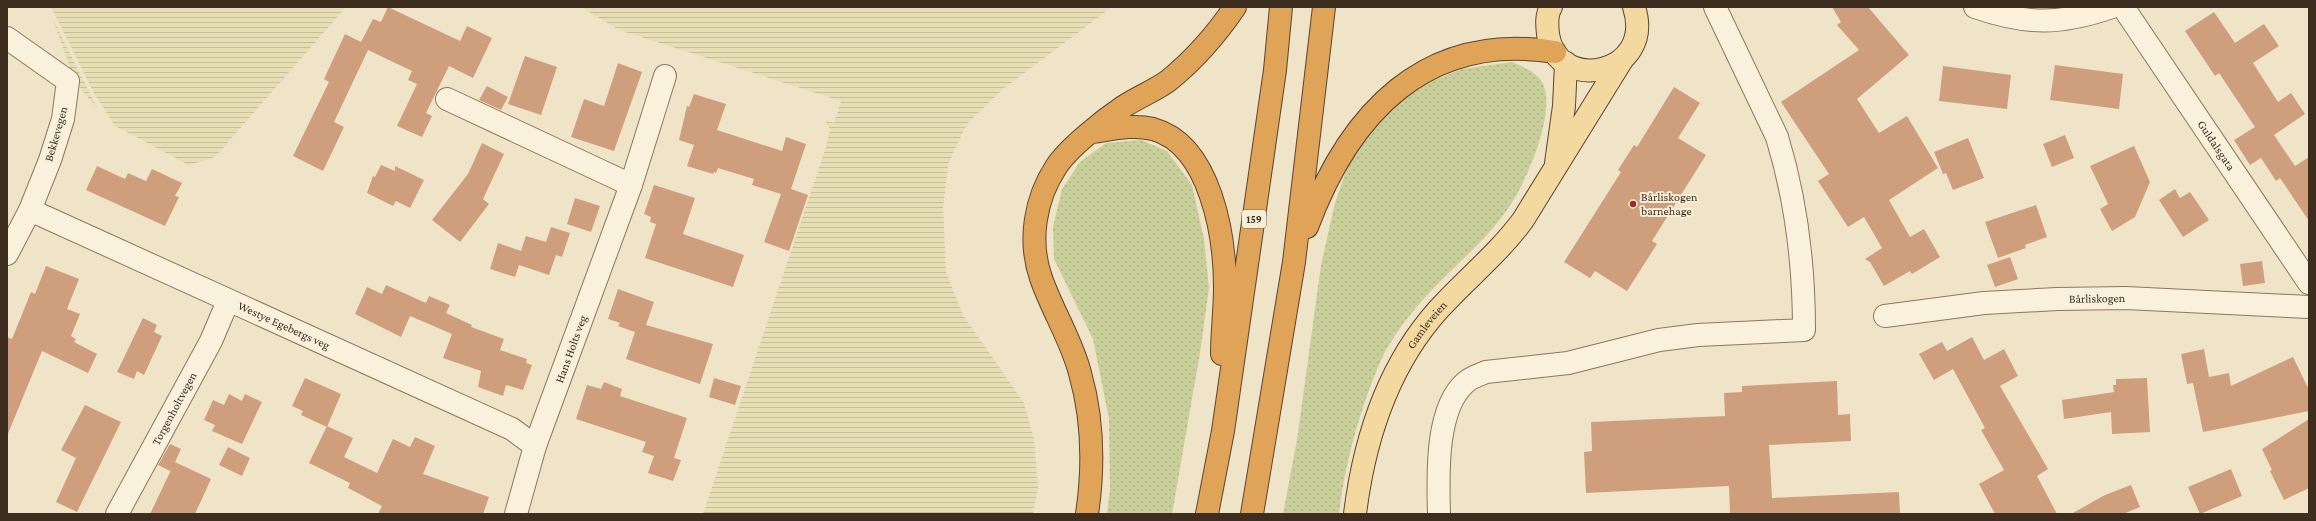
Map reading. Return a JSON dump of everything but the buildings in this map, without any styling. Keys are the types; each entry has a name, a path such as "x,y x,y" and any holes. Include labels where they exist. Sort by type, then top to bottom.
{"highway":[{"path":"1087,514 1091,445 1086,395 1072,346 1041,278 1034,244 1038,210 1048,179 1067,152 1124,107 1152,91 1182,69 1205,47 1235,7"},
{"name":"159","path":"1207,514 1222,431 1275,70 1281,7"},
{"path":"1252,514 1294,262 1324,7"},
{"path":"1294,262 1320,194 1344,150 1378,106 1404,84 1429,68 1452,58 1481,50 1526,48 1560,57"},
{"path":"1093,132 1127,127 1153,129 1167,135 1180,144 1200,169 1214,207 1221,246 1225,287 1222,323 1222,431"}],"main road":[{"path":"1551,7 1547,24 1548,39 1560,57 1576,68 1600,70 1611,67 1622,60"},
{"name":"Gamleveien","path":"1355,514 1358,487 1369,440 1384,396 1404,359 1438,311 1508,241 1536,202 1622,60 1636,40 1638,28 1634,7"},
{"name":"Gamleveien","path":"1556,167 1564,106 1560,57"}],"street":[{"path":"1439,514 1440,456 1446,418 1458,392 1475,376 1486,372 1568,363 1659,340 1735,331 1804,330 1805,302 1799,244 1790,185 1784,159 1771,123 1715,7"},
{"path":"1975,7 2003,17 2038,22 2090,14 2112,7"},
{"name":"Guldalsgata","path":"2123,7 2309,283"},
{"name":"Bekkevegen","path":"7,38 68,81 63,119 30,210 7,254"},
{"name":"Hans Holts veg","path":"516,514 535,446 631,185 665,76"},
{"path":"447,99 631,185"},
{"name":"Westye Egebergs veg","path":"30,210 512,429 535,446"},
{"name":"Bårliskogen","path":"1885,316 1984,303 2057,299 2126,298 2309,307"},
{"name":"Torgenholtvegen","path":"117,514 211,341 228,301"}],"shaded area":[{"path":"51,7 346,7 215,157 189,165 115,126 94,93"},
{"path":"581,7 1112,7 1003,89 967,124 948,164 943,209 946,272 963,315 1024,403 1034,439 1038,487 1033,514 703,514 826,147 830,129 825,120 834,123 841,101 619,30"},
{"path":"52,17 97,108 75,82"}],"green space":[{"path":"1512,62 1536,75 1542,82 1546,94 1546,110 1543,128 1538,146 1524,181 1509,207 1491,230 1416,307 1388,346 1372,382 1356,431 1347,464 1339,514 1283,514 1297,440 1321,265 1335,203 1348,165 1379,119 1413,88 1462,69"},
{"path":"1141,140 1167,151 1192,185 1204,239 1209,288 1200,353 1172,514 1107,514 1110,490 1109,419 1093,339 1054,259 1053,227 1062,189 1080,162 1106,143"}],"place":[{"name":"Bårliskogen barnehage","path":"1633,204"}]}
